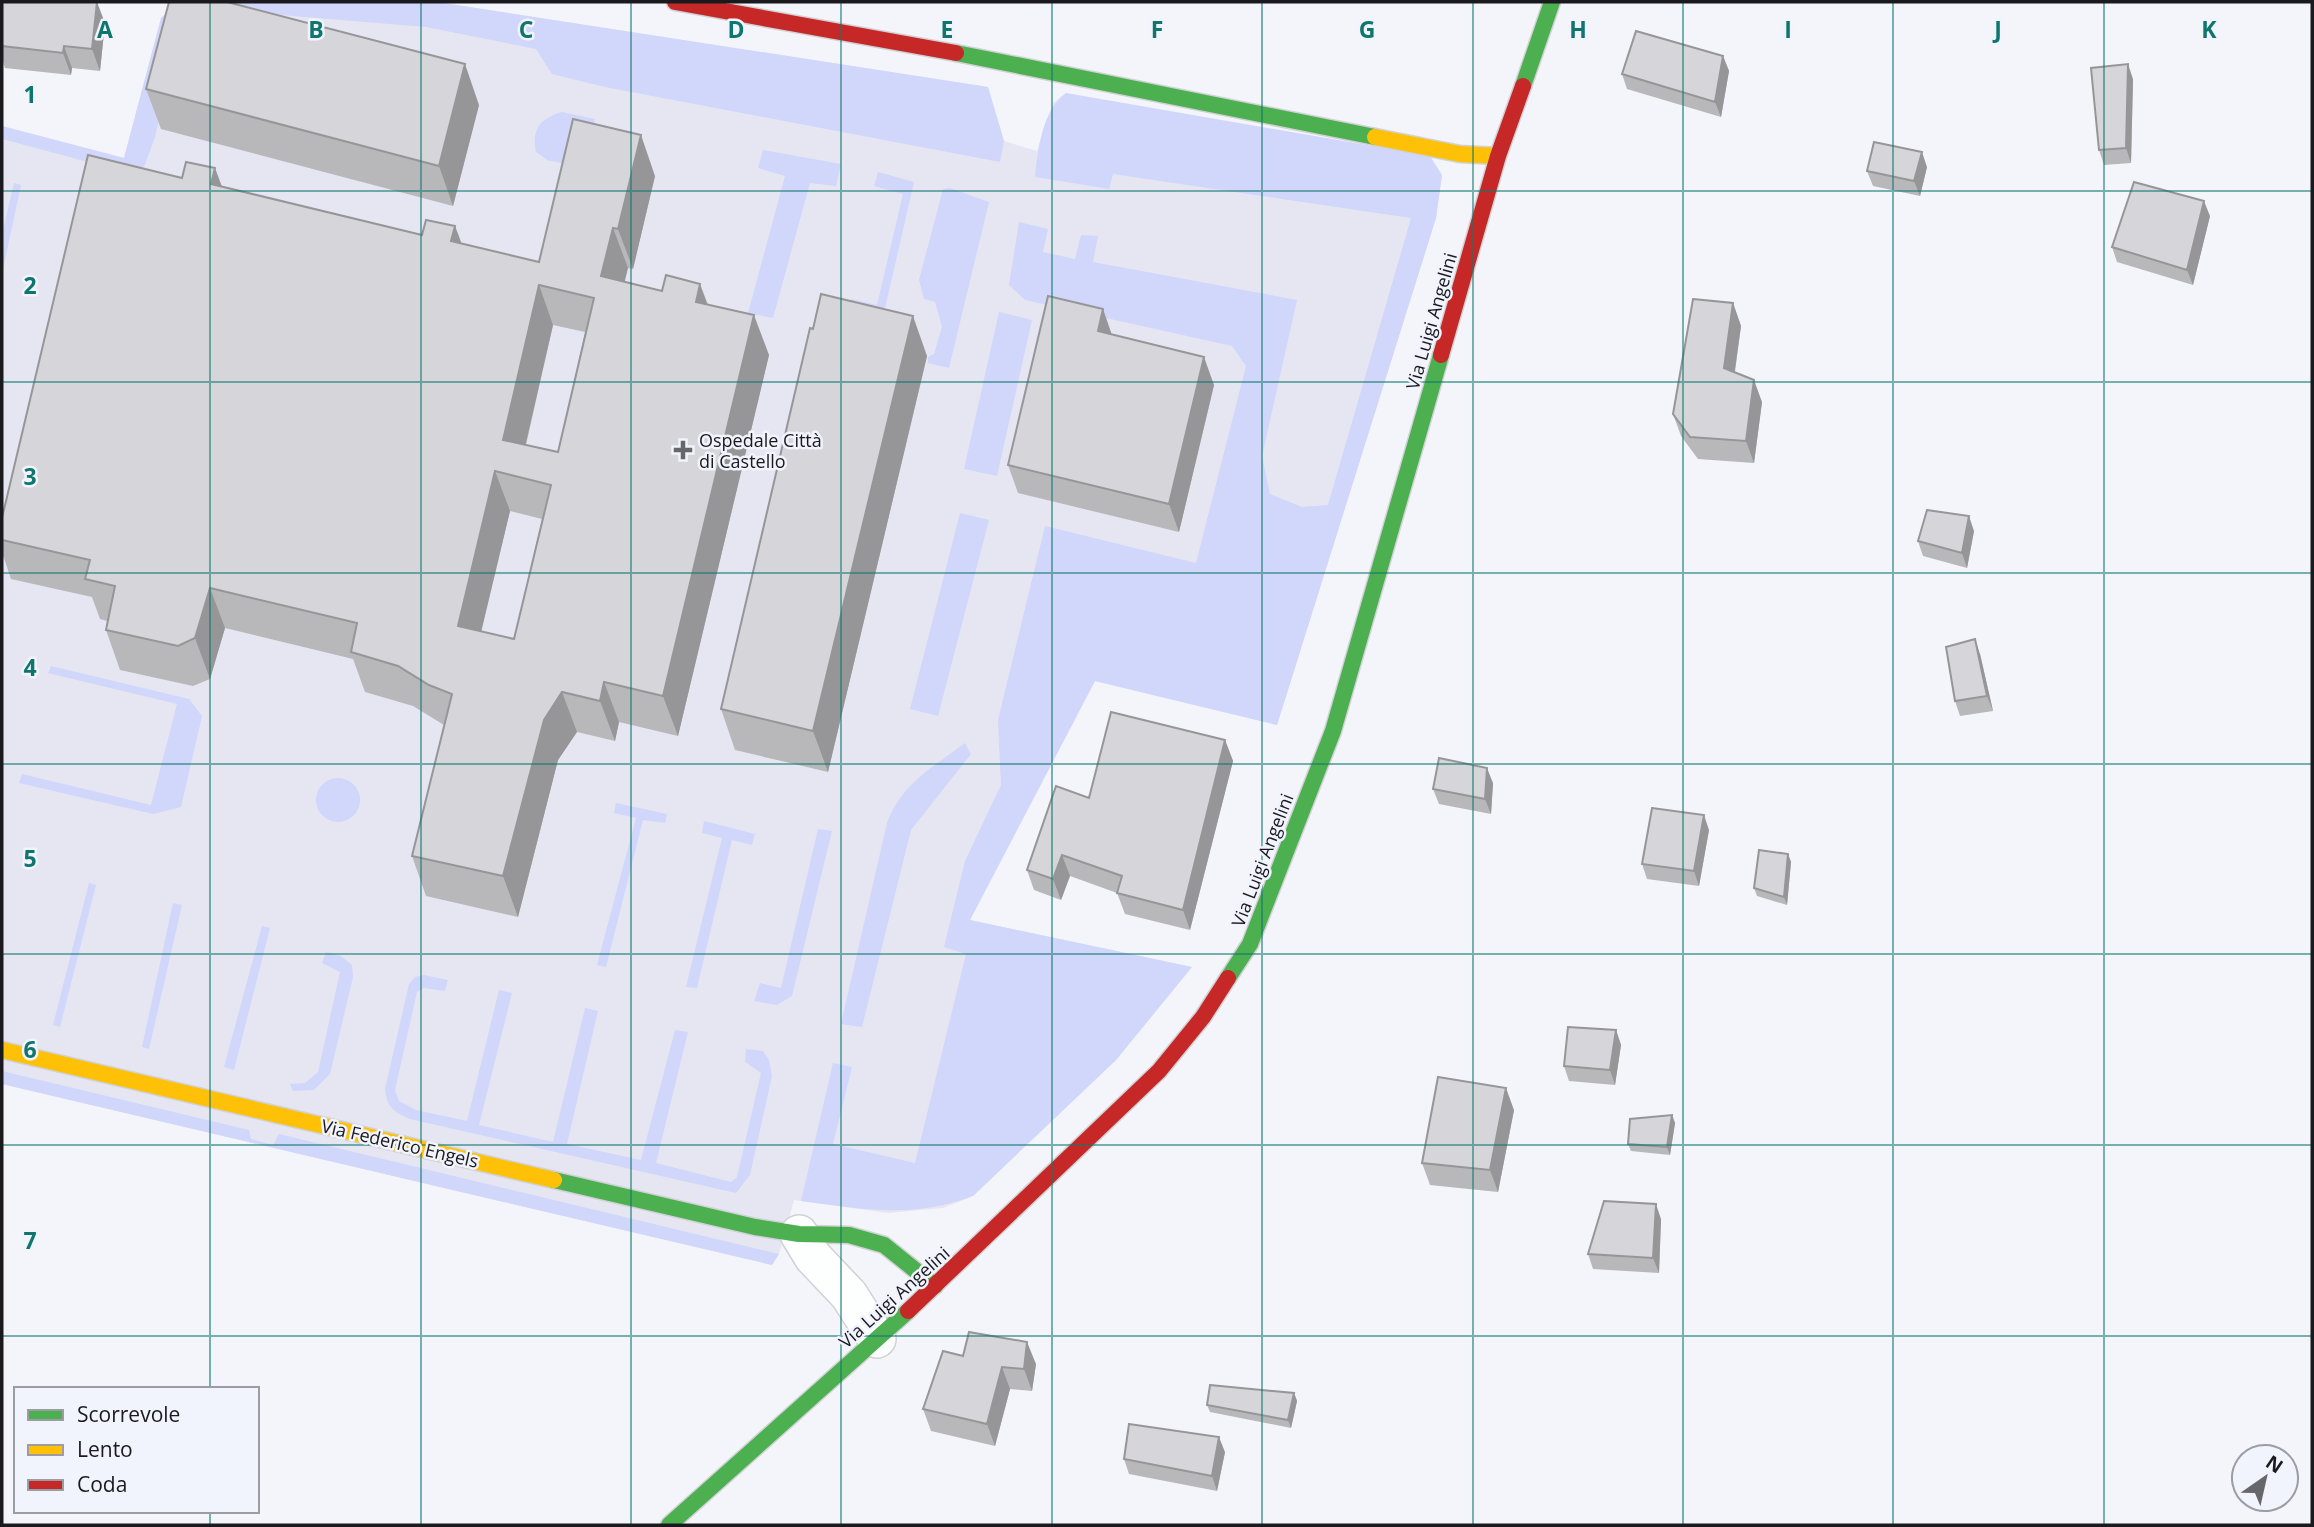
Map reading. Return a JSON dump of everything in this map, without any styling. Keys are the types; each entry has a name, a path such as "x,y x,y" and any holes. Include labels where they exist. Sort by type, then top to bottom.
{"street":[{"path":"675,2 1041,68 1460,155 1498,156"},
{"name":"Via Luigi Angelini","path":"669,1525 935,1286 1159,1071 1203,1017 1250,944 1333,731 1498,156 1552,2"},
{"name":"Via Federico Engels","path":"2,1050 754,1227 799,1234 849,1235 884,1245 935,1286"},
{"path":"799,1234 813,1257 849,1295 877,1339"}],"shaded area":[{"name":"Ospedale Città di Castello","path":"179,2 444,3 988,87 1004,141 1037,151 1053,103 1066,93 1442,175 1436,218 1277,725 1095,681 970,920 1192,967 1116,1060 973,1196 943,1208 888,1213 794,1200 779,1254 772,1265 2,1084 2,126 124,158 161,18"},
{"path":"179,2 186,2 155,137 144,167 103,166 2,139 2,126 124,158 161,18"},
{"path":"192,2 444,3 988,87 1004,141 1000,162 605,87 552,74 536,49 426,27 221,10"},
{"path":"1066,93 1430,156 1442,175 1436,218 1277,725 1095,681 970,920 1192,967 1116,1060 973,1196 929,1208 908,1210 867,1209 801,1201 833,1063 852,1067 833,1144 915,1163 966,954 944,947 965,861 1001,785 998,720 1045,526 1196,563 1246,366 1232,346 1025,300 1009,285 1019,222 1048,229 1043,252 1075,259 1081,235 1098,236 1093,262 1297,300 1262,456 1270,494 1302,507 1328,505 1411,218 1113,174 1109,189 1035,177 1046,120"},
{"path":"562,112 595,119 589,146 566,164 547,160 536,152 535,144 536,131 543,121"},
{"path":"763,150 841,164 836,186 810,183 773,318 748,313 785,176 758,168"},
{"path":"878,172 914,182 883,317 850,309 851,299 877,305 903,194 874,186"},
{"path":"14,183 21,185 2,274 2,234"},
{"path":"950,188 989,202 949,368 928,363 928,357 934,354 942,327 935,302 924,299 919,280 943,189"},
{"path":"999,312 1032,320 997,476 964,469"},
{"path":"960,513 989,520 938,716 910,709"},
{"path":"51,666 189,699 202,716 181,807 153,814 19,783 22,774 151,805 177,704 48,673"},
{"path":"965,743 971,754 911,830 862,1027 841,1024 887,823 893,809 919,777"},
{"path":"338,778 353,785 360,800 353,815 338,822 323,815 316,800 323,785"},
{"path":"616,803 667,814 665,823 643,820 606,967 597,965 636,818 614,813"},
{"path":"704,821 755,834 752,845 732,840 697,988 686,987 722,838 702,833"},
{"path":"818,829 832,831 792,996 777,1005 754,1001 760,983 781,988"},
{"path":"89,883 96,885 60,1027 53,1025"},
{"path":"173,903 182,905 149,1049 142,1047"},
{"path":"262,926 270,928 234,1070 224,1067"},
{"path":"326,952 341,956 352,965 353,977 330,1074 314,1090 293,1091 290,1084 305,1083 318,1072 340,972 322,963"},
{"path":"424,975 448,980 445,991 424,988 417,992 395,1090 399,1101 416,1110 467,1121 499,990 512,993 479,1125 553,1142 585,1008 598,1011 567,1144 641,1160 675,1030 688,1032 656,1163 731,1182 737,1177 761,1073 745,1062 746,1049 763,1051 769,1060 772,1076 750,1175 736,1193 410,1119 400,1114 390,1105 385,1089 409,984 415,977"},
{"path":"2,1071 249,1130 251,1139 273,1145 279,1134 779,1254 772,1265 2,1084"}],"building":[{"path":"2,2 97,2 92,49 64,46 63,53 2,46"},
{"path":"169,2 227,2 465,64 439,166 146,89"},
{"path":"1636,31 1723,56 1715,102 1622,74"},
{"path":"2128,64 2126,148 2099,150 2091,68"},
{"path":"573,119 641,135 618,229 613,228 601,276 662,291 666,275 700,284 696,302 754,315 663,696 604,682 600,701 562,692 544,720 503,876 412,856 452,694 429,685 398,666 351,652 357,623 210,588 195,638 178,646 106,630 115,586 85,579 90,560 2,540 2,518 88,155 182,178 186,162 215,168 211,184 422,235 426,220 455,226 451,241 539,262","holes":["539,285 594,298 558,452 503,440","495,471 551,485 514,639 458,626"]},
{"path":"1874,142 1922,152 1914,181 1867,171"},
{"path":"2134,182 2204,201 2187,270 2112,247"},
{"path":"821,294 913,316 813,731 721,709 810,328 813,329"},
{"path":"1048,296 1103,309 1098,331 1204,357 1169,504 1008,465"},
{"path":"1693,299 1733,303 1724,368 1754,380 1746,441 1690,437 1673,414"},
{"path":"1927,510 1969,516 1962,553 1918,541"},
{"path":"1975,639 1987,696 1955,701 1946,647"},
{"path":"1111,712 1225,740 1183,910 1117,893 1122,876 1062,855 1053,879 1027,870 1056,786 1089,798"},
{"path":"1439,758 1487,768 1485,799 1433,789"},
{"path":"1652,808 1704,815 1694,871 1642,864"},
{"path":"1759,850 1788,854 1784,897 1754,888"},
{"path":"1568,1027 1616,1030 1610,1070 1564,1066"},
{"path":"1438,1077 1506,1088 1490,1170 1422,1163"},
{"path":"1672,1115 1667,1147 1628,1144 1630,1119"},
{"path":"1604,1201 1656,1204 1653,1258 1588,1254"},
{"path":"969,1332 1027,1342 1024,1369 1002,1367 987,1424 923,1409 943,1351 963,1356"},
{"path":"1210,1385 1294,1393 1288,1420 1207,1405"},
{"path":"1129,1424 1219,1437 1212,1476 1124,1459"}],"traffic: fast":[{"path":"1523,86 1552,2"},
{"path":"956,53 1375,137"},
{"path":"1228,978 1250,944 1333,731 1441,355"},
{"path":"554,1180 755,1227 799,1234 849,1235 884,1245 935,1286"},
{"path":"669,1525 908,1311"}],"traffic: slow":[{"path":"1375,137 1460,154 1498,156"},
{"path":"2,1050 554,1180"}],"traffic: jam":[{"path":"675,2 956,53"},
{"path":"1441,355 1498,156 1523,86"},
{"path":"908,1311 1159,1071 1203,1017 1228,978"}],"place":[{"name":"Ospedale Città di Castello","path":"683,450"}]}
